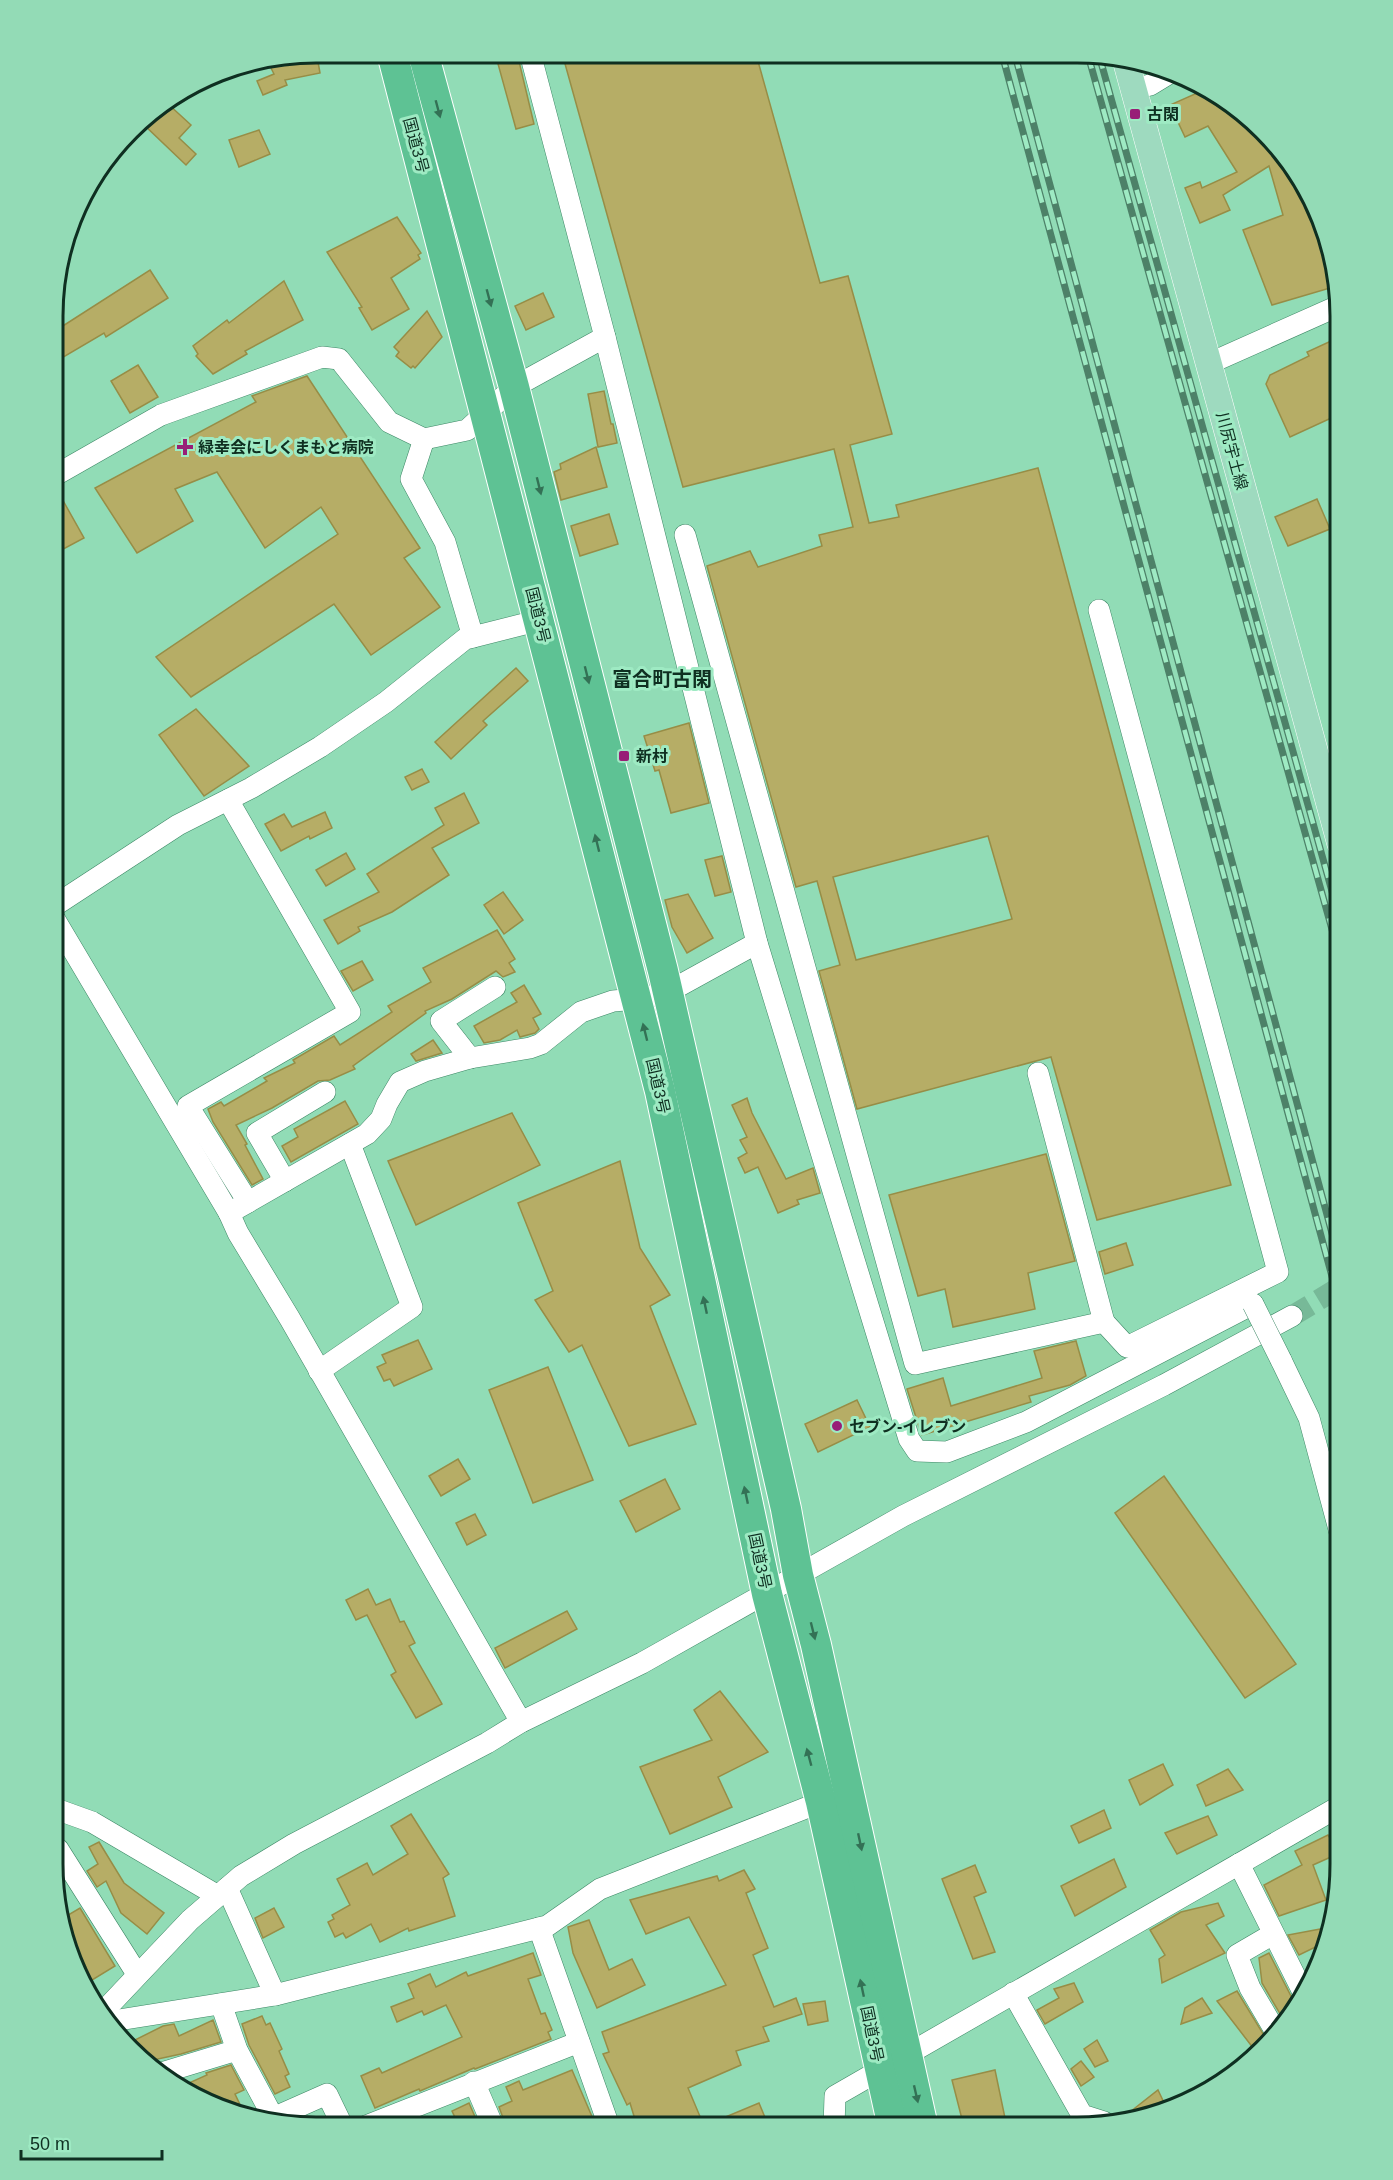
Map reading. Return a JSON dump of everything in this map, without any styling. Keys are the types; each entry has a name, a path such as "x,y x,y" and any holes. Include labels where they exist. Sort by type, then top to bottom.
{"highway":[{"name":"国道3号","path":"395,63 660,1091 767,1594 835,1799 907,2054 921,2117"},
{"name":"国道3号","path":"426,63 514,387 668,992 786,1509 880,2069 891,2117"}],"main road":[{"name":"川尻宇土線","path":"1128,68 1208,364 1330,778"}],"street":[{"path":"533,63 605,337 757,943 909,1440 917,1451 947,1452 1026,1422 1253,1304 1309,1418 1330,1496"},
{"path":"1133,89 1150,85 1162,78"},
{"path":"1208,364 1330,310"},
{"path":"63,471 161,416 322,357 339,358 389,422 424,439 467,430 514,387 605,337"},
{"path":"424,439 411,479 445,542 473,637"},
{"path":"685,535 915,1364 1104,1322"},
{"path":"1038,1073 1104,1322 1127,1347 1278,1272 1099,610"},
{"path":"63,900 178,825 251,788 320,747 386,702 465,639 540,620"},
{"path":"228,800 350,1012 188,1106 248,1202"},
{"path":"63,933 230,1213 238,1233 521,1722"},
{"path":"230,1213 367,1134 381,1119 400,1082 425,1071 470,1058 541,1044 581,1012 613,1001 637,999 668,992 757,943"},
{"path":"470,1058 441,1021 495,987"},
{"path":"285,1181 257,1133 325,1092"},
{"path":"319,1371 412,1307 350,1144"},
{"path":"835,1196 866,1187"},
{"path":"108,2007 190,1920 222,1892 261,1863 456,1760 521,1722 642,1663 903,1516 1173,1380 1292,1316"},
{"path":"117,2020 275,1995 547,1926 600,1889 835,1799"},
{"path":"63,1812 92,1822 222,1892 275,1995"},
{"path":"834,2117 835,2096 1330,1812"},
{"path":"63,1857 137,1974"},
{"path":"1239,1864 1299,1985"},
{"path":"539,1928 606,2117"},
{"path":"1271,2026 1250,1988 1237,1955 1273,1934"},
{"path":"1013,1993 1082,2115 1086,2116"},
{"path":"221,2004 237,2050 267,2112"},
{"path":"388,2117 579,2042"},
{"path":"170,2070 237,2050"},
{"path":"474,2082 489,2117"},
{"path":"280,2114 327,2094 338,2117"}],"building":[{"path":"316,63 318,63 320,73 285,80 287,85 263,95 257,81 274,74 271,67"},
{"path":"498,63 519,63 534,124 516,129"},
{"path":"565,63 759,63 820,283 848,276 892,434 850,445 869,523 899,517 896,505 1038,468 1231,1185 1097,1220 1051,1057 857,1109 819,971 840,965 817,881 796,887 707,566 750,551 758,567 822,546 819,535 853,527 834,449 683,487","holes":["988,836 1012,919 856,960 833,877"]},
{"path":"1196,93 1231,115 1267,149 1296,190 1311,219 1325,267 1328,288 1272,305 1243,230 1283,215 1269,166 1223,195 1230,210 1200,223 1185,188 1200,182 1202,188 1237,172 1208,126 1185,137 1170,105"},
{"path":"173,108 191,125 179,138 196,154 186,165 147,128"},
{"path":"259,130 270,154 239,167 229,140"},
{"path":"397,217 421,253 418,255 420,259 391,278 409,309 372,330 359,308 362,307 327,252"},
{"path":"150,270 168,298 106,337 104,333 63,357 63,326"},
{"path":"284,281 303,320 245,351 247,354 213,374 196,356 198,354 193,346 227,320 229,323"},
{"path":"543,293 554,317 526,330 515,306"},
{"path":"427,311 442,337 415,368 413,366 411,368 396,356 399,352 394,347"},
{"path":"1330,341 1330,419 1290,437 1266,384 1270,375 1309,356 1307,352"},
{"path":"138,365 158,397 130,413 111,381"},
{"path":"307,376 420,548 404,558 440,607 371,655 334,604 191,697 156,657 338,534 321,507 265,548 217,472 175,489 193,521 137,553 95,488 256,402 252,396"},
{"path":"604,391 617,443 598,447 588,394"},
{"path":"596,447 607,487 561,500 554,472 561,469 560,464"},
{"path":"1317,499 1330,529 1288,546 1275,517"},
{"path":"63,500 84,538 63,549"},
{"path":"609,514 618,544 580,556 571,526"},
{"path":"516,668 528,681 483,721 487,725 451,759 435,742"},
{"path":"196,709 249,766 204,796 159,735"},
{"path":"689,723 709,803 671,813 659,770 655,771 644,736"},
{"path":"422,769 429,782 412,790 405,777"},
{"path":"464,793 479,823 432,848 449,875 392,912 358,927 360,931 338,944 324,920 379,892 367,874 444,825 435,808"},
{"path":"325,812 332,828 310,839 309,836 281,851 265,824 284,814 292,827"},
{"path":"346,853 355,869 326,886 316,870"},
{"path":"722,856 731,892 715,896 705,860"},
{"path":"503,892 523,920 504,934 484,905"},
{"path":"688,894 713,938 687,953 672,927 665,900"},
{"path":"497,930 515,959 509,963 515,972 503,977 496,971 452,999 425,1011 426,1013 353,1066 355,1069 330,1080 318,1081 272,1108 236,1125 263,1179 252,1185 213,1122 208,1109 221,1102 224,1106 267,1081 264,1078 295,1063 293,1060 334,1036 340,1045 392,1012 388,1006 431,982 423,968"},
{"path":"362,961 373,980 353,991 341,971"},
{"path":"524,985 541,1014 533,1018 539,1029 535,1033 520,1037 517,1030 500,1040 484,1043 474,1026 517,1002 511,993"},
{"path":"433,1040 442,1053 416,1061 411,1054"},
{"path":"747,1098 752,1113 786,1179 813,1168 820,1193 797,1200 799,1204 778,1213 758,1167 745,1173 738,1158 747,1153 740,1140 747,1137 732,1105"},
{"path":"345,1101 358,1124 291,1162 282,1146 298,1137 294,1129"},
{"path":"512,1113 540,1165 416,1225 388,1161"},
{"path":"1046,1154 1075,1261 1028,1273 1035,1309 953,1327 945,1289 918,1296 889,1195"},
{"path":"620,1161 640,1248 670,1295 650,1306 696,1424 629,1446 582,1345 569,1352 535,1300 553,1291 518,1203"},
{"path":"1126,1243 1133,1265 1105,1274 1099,1252"},
{"path":"418,1340 432,1369 394,1386 390,1379 384,1381 377,1367 386,1363 382,1355"},
{"path":"1076,1341 1086,1376 1070,1385 1029,1396 1031,1402 922,1435 907,1389 943,1378 951,1406 1042,1378 1034,1351"},
{"path":"548,1367 593,1480 533,1503 489,1390"},
{"name":"セブン-イレブン","path":"857,1400 870,1427 818,1452 805,1424"},
{"path":"458,1459 470,1479 441,1496 429,1476"},
{"path":"1164,1476 1296,1664 1245,1698 1115,1513"},
{"path":"665,1479 680,1509 636,1532 620,1501"},
{"path":"475,1514 486,1535 467,1545 456,1523"},
{"path":"368,1589 376,1605 390,1599 400,1622 404,1621 415,1643 409,1646 442,1704 416,1718 391,1675 396,1672 367,1615 356,1620 346,1600"},
{"path":"567,1611 577,1629 505,1668 495,1648"},
{"path":"720,1691 768,1752 718,1777 732,1807 670,1834 640,1767 712,1740 694,1710"},
{"path":"1163,1764 1173,1785 1140,1805 1129,1780"},
{"path":"1228,1769 1243,1790 1206,1806 1197,1785"},
{"path":"1104,1810 1111,1828 1079,1843 1071,1826"},
{"path":"411,1814 449,1874 443,1878 455,1916 409,1931 408,1928 380,1942 371,1924 346,1938 343,1933 335,1937 328,1922 334,1919 332,1915 350,1905 337,1879 367,1863 373,1875 408,1854 391,1826"},
{"path":"1208,1816 1217,1835 1177,1854 1165,1833"},
{"path":"1328,1835 1330,1838 1330,1857 1313,1865 1326,1900 1279,1916 1264,1885 1302,1865 1295,1851"},
{"path":"99,1842 124,1883 164,1913 147,1934 121,1913 106,1881 97,1887 87,1871 98,1864 89,1847"},
{"path":"1114,1859 1126,1887 1075,1916 1061,1886"},
{"path":"975,1865 986,1892 974,1897 995,1952 973,1959 942,1879"},
{"path":"744,1870 755,1889 746,1893 768,1948 753,1955 774,2007 796,1998 802,2014 763,2027 769,2041 736,2051 741,2065 688,2088 700,2117 634,2117 630,2103 627,2105 603,2054 609,2052 602,2032 726,1985 689,1917 646,1934 630,1900 717,1876 719,1881"},
{"path":"1218,1903 1224,1916 1206,1925 1225,1953 1162,1983 1159,1959 1165,1955 1150,1930 1181,1912"},
{"path":"80,1908 115,1966 92,1980 76,1945 68,1915"},
{"path":"274,1908 284,1927 263,1938 255,1918"},
{"path":"589,1920 609,1970 632,1959 645,1985 597,2008 573,1953 568,1927"},
{"path":"1321,1929 1316,1947 1299,1955 1288,1935"},
{"path":"533,1953 541,1975 528,1979 541,2014 545,2013 552,2030 548,2032 551,2039 375,2108 361,2076 379,2068 382,2073 462,2037 446,2005 424,2015 422,2011 397,2022 391,2007 414,1998 408,1984 430,1974 436,1987 466,1972 468,1976"},
{"path":"1269,1953 1291,1997 1280,2014 1262,1983 1259,1958"},
{"path":"1074,1983 1083,2002 1045,2024 1037,2010 1059,1998 1054,1989"},
{"path":"1237,1991 1264,2035 1252,2047 1217,2001"},
{"path":"1202,1998 1212,2013 1181,2024 1185,2008"},
{"path":"825,2001 828,2021 808,2025 803,2004"},
{"path":"262,2016 266,2025 270,2023 282,2049 279,2051 289,2074 285,2076 290,2087 275,2094 249,2045 242,2024"},
{"path":"213,2020 221,2042 156,2060 134,2040 163,2026 174,2024 179,2036"},
{"path":"1097,2040 1108,2061 1095,2067 1084,2049"},
{"path":"1081,2061 1094,2077 1081,2086 1071,2069"},
{"path":"231,2065 244,2090 235,2094 240,2105 219,2098 190,2083 207,2075 206,2073"},
{"path":"572,2070 592,2117 503,2117 499,2107 512,2101 506,2087 519,2081 523,2090"},
{"path":"995,2070 1005,2117 961,2117 952,2080"},
{"path":"1158,2090 1164,2102 1132,2111"},
{"path":"469,2103 475,2117 455,2117 452,2111"},
{"path":"759,2103 765,2117 726,2117"}],"tunnel":[{"path":"1292,1316 1330,1293"}],"railway":[{"path":"1004,63 1330,1269"},
{"path":"1017,63 1330,1226"},
{"path":"1090,64 1330,922"},
{"path":"1102,65 1330,884"}],"place":[{"name":"古閑","path":"1135,114"},
{"name":"緑幸会にしくまもと病院","path":"185,447"},
{"name":"新村","path":"624,756"},
{"name":"セブン-イレブン","path":"837,1426"}],"district":[{"name":"富合町古閑","path":"662,679"}]}
